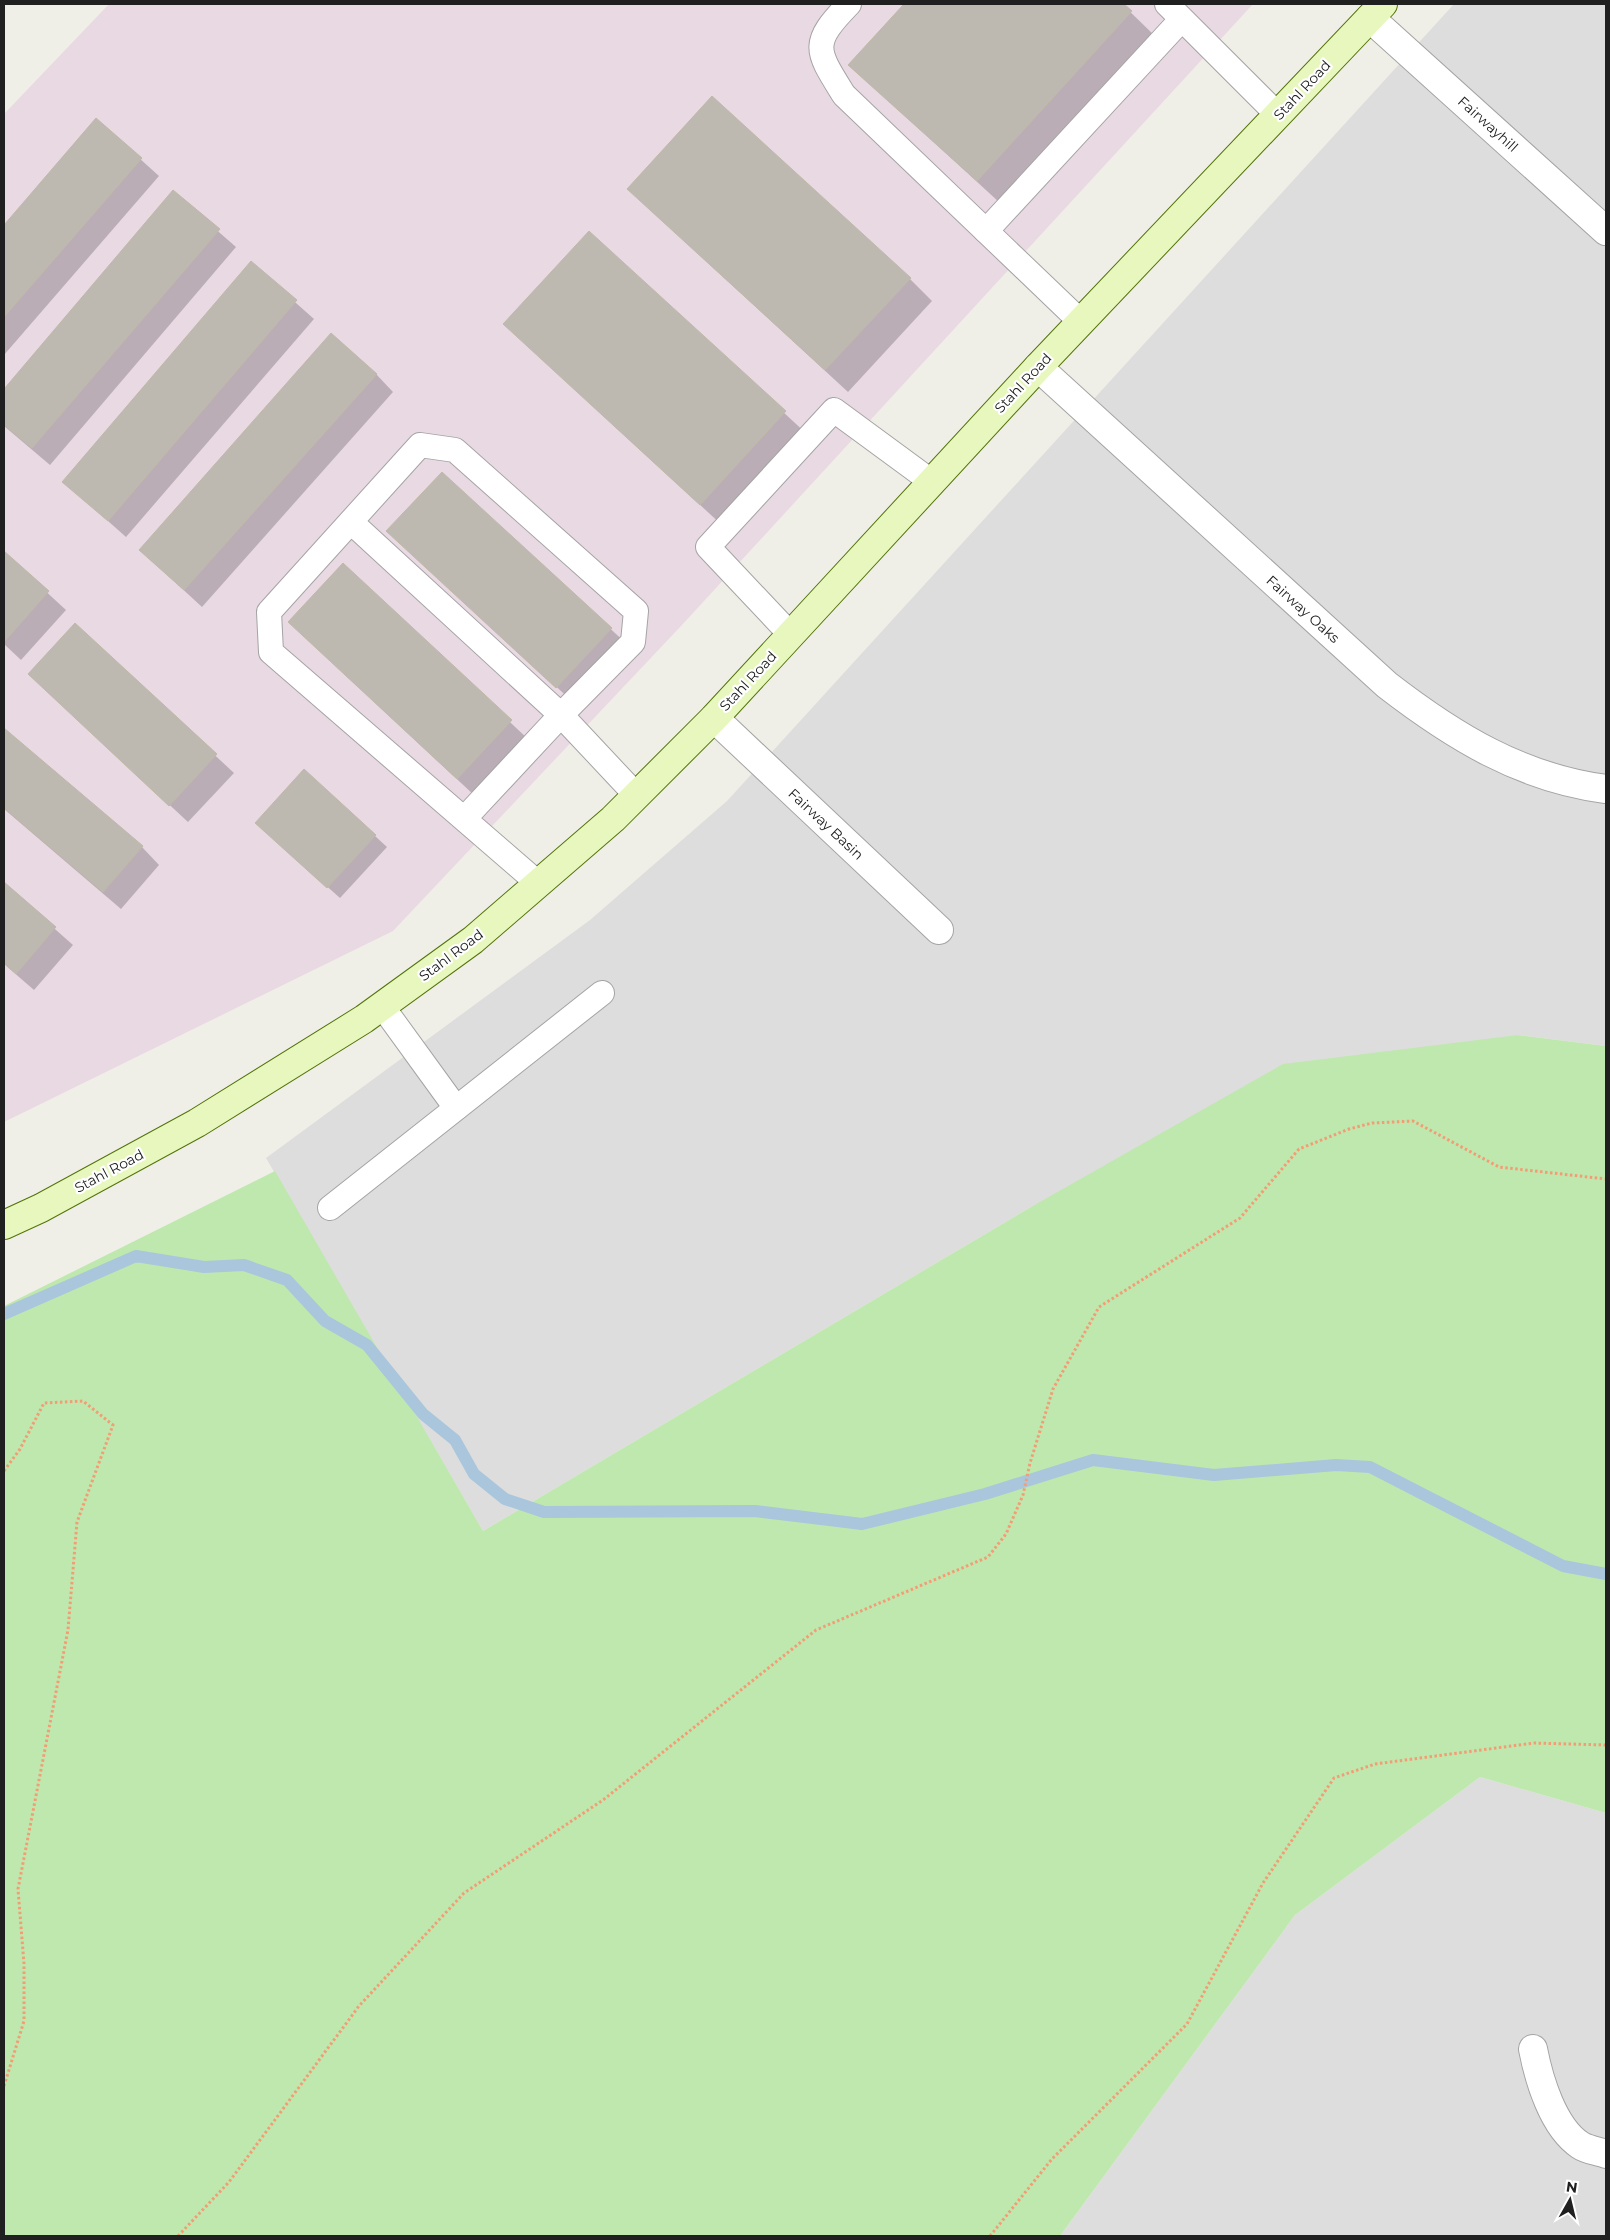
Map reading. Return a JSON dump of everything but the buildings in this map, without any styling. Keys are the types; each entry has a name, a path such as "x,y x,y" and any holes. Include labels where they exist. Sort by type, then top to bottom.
{"street":[{"name":"Stahl Road","path":"4,1224 41,1208 197,1123 382,1006 473,940 613,819 714,718 1038,367 1377,11"},
{"name":"Fairwayhill","path":"1377,11 1606,230"},
{"name":"Fairway Oaks","path":"1038,367 1387,685 1428,717 1472,745 1542,775 1588,787 1606,789"},
{"name":"Fairway Basin","path":"714,718 938,930"},
{"path":"1533,2049 1539,2080 1562,2127 1581,2146 1606,2154"}],"lane":[{"path":"849,4 829,24 821,40 824,62 844,95 1081,322"},
{"path":"986,231 1174,12 1278,115"},
{"path":"791,635 708,547 834,410 932,482"},
{"path":"464,819 632,642 636,611 456,450 420,445 269,612 271,652 539,884"},
{"path":"351,522 561,715 637,796"},
{"path":"330,1208 602,993"},
{"path":"382,1006 456,1108"}],"path":[{"path":"178,2236 229,2182 359,2006 464,1893 603,1800 816,1630 988,1557 1006,1534 1023,1495 1030,1463 1054,1389 1099,1307 1240,1218 1299,1149 1349,1129 1372,1123 1413,1121 1499,1167 1606,1179"},
{"path":"4,1472 20,1449 44,1403 83,1401 113,1425 77,1522 68,1630 18,1889 24,1964 24,2021 4,2086"},
{"path":"990,2236 1052,2160 1187,2024 1263,1883 1334,1778 1375,1764 1534,1743 1606,1745"}],"shaded area":[{"path":"109,4 1253,4 681,626 393,931 4,1122 4,114"},
{"path":"1454,4 1606,4 1606,1046 1518,1035 1031,1207 483,1531 266,1158 590,920 727,801"},
{"path":"1480,1777 1606,1813 1606,2236 1060,2236 1295,1915"}],"green space":[{"path":"1518,1035 1606,1046 1606,1813 1480,1777 1295,1915 1060,2236 4,2236 4,1306 275,1171 483,1531 1031,1207 1283,1064"}],"waterway":[{"path":"4,1314 136,1256 204,1267 244,1265 287,1280 325,1321 367,1345 423,1414 455,1440 474,1474 505,1499 544,1512 755,1511 862,1524 985,1494 1093,1460 1214,1475 1336,1465 1370,1467 1563,1566 1606,1574"}]}
